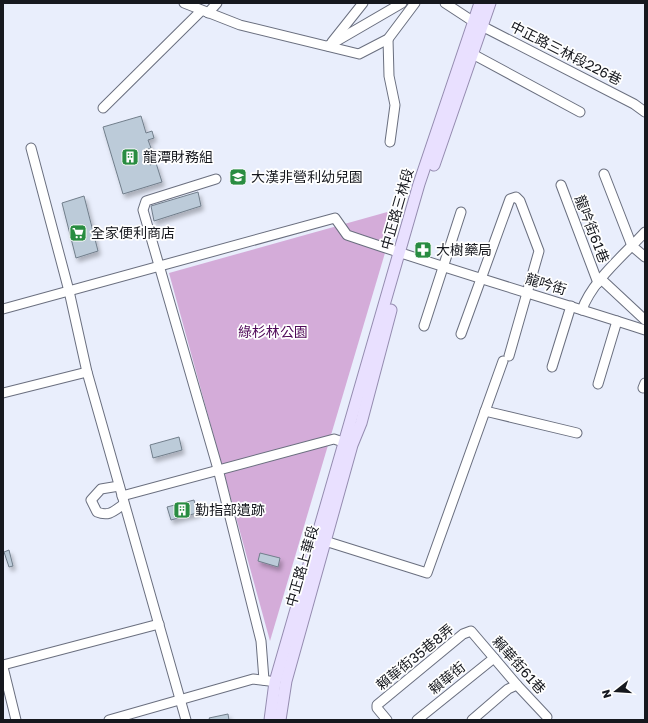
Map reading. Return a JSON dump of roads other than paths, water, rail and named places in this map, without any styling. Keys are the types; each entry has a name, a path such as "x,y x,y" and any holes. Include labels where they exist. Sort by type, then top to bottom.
{"main road":[{"name":"中正路三林段","path":"478,23 480,3"},
{"name":"中正路三林段","path":"355,424 403,254 478,23 490,3"},
{"name":"中正路上華段","path":"270,720 348,444 355,424"},
{"name":"中正路上華段","path":"280,720 280,681 325,541 348,444"}],"street":[{"path":"184,3 240,26 359,54 388,39 415,3"},
{"path":"103,108 205,12 217,3"},
{"path":"328,46 363,3"},
{"path":"328,46 402,3"},
{"name":"中正路三林段226巷","path":"445,3 478,23 634,104 645,112"},
{"path":"388,39 390,76 395,105 390,142"},
{"path":"468,52 580,112"},
{"path":"31,148 69,291 87,372 186,720"},
{"path":"604,174 632,246 645,258"},
{"path":"216,179 146,201 143,210 218,469 261,641 264,680"},
{"name":"龍吟街61巷","path":"560,185 600,281"},
{"path":"325,541 427,573 485,411 506,359 528,292 539,252 520,201 516,197 510,199 482,280 461,334"},
{"path":"424,326 461,212"},
{"name":"龍吟街","path":"159,266 335,218 347,235 482,280 528,292 645,330"},
{"path":"582,310 585,300 600,281 645,232"},
{"path":"3,309 159,266"},
{"path":"600,281 645,320"},
{"path":"552,367 571,306"},
{"path":"598,384 617,321"},
{"path":"3,393 87,372"},
{"path":"485,411 577,433"},
{"path":"119,486 101,489 91,500 96,512 109,515 123,500 218,469 334,439 348,444"},
{"path":"16,720 3,666 159,624"},
{"name":"賴華街61巷","path":"471,631 517,685 547,717"},
{"name":"賴華街35巷8弄","path":"387,720 377,708 378,705 463,634 471,631"},
{"name":"賴華街","path":"417,720 494,658"},
{"path":"109,720 253,679 280,681"},
{"path":"472,720 508,689 517,685"}],"place":[{"name":"龍潭財務組","path":"130,157"},
{"name":"大漢非營利幼兒園","path":"238,177"},
{"name":"全家便利商店","path":"78,233"},
{"name":"大樹藥局","path":"423,250"},
{"name":"勤指部遺跡","path":"182,510"}],"park label":[{"name":"綠杉林公園","path":"273,332"}]}
